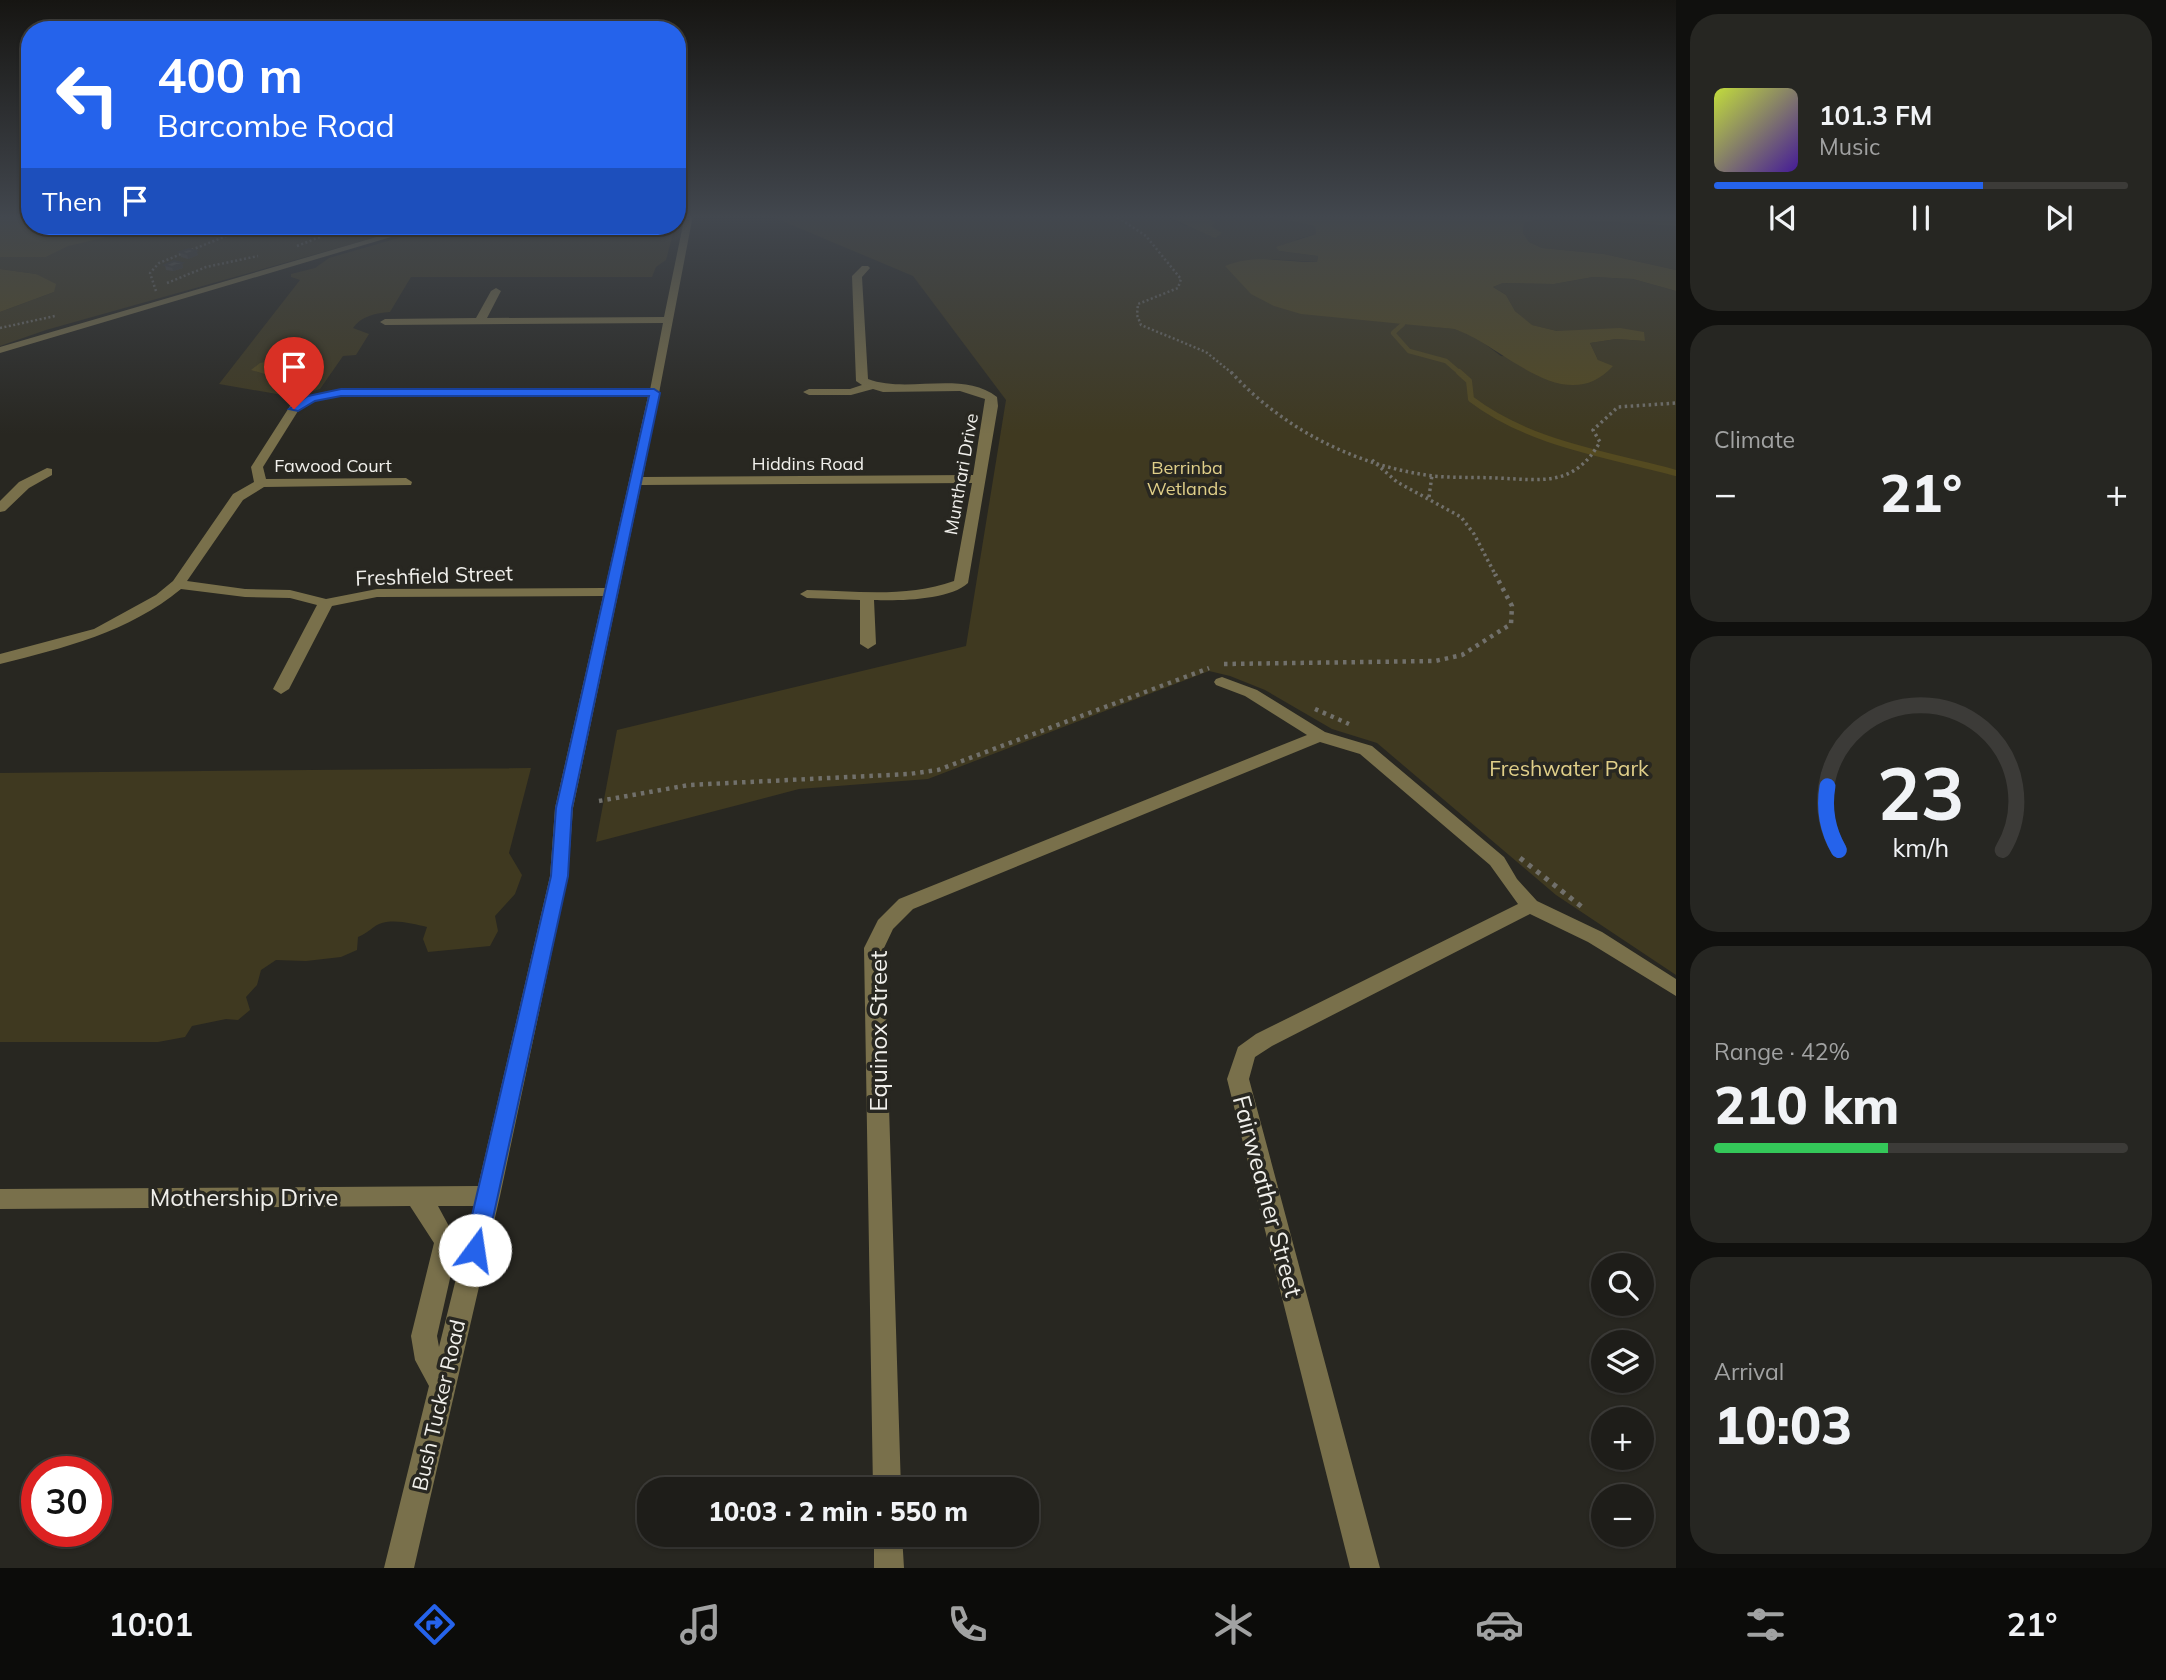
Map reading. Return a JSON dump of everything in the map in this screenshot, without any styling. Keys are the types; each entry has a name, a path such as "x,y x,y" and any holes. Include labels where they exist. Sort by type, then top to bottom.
{"street":[{"path":"0,350 211,288"},
{"name":"Bush Tucker Road","path":"399,1568 488,1196 559,876 564,808 676,288"},
{"path":"858,288 862,380 872,386"},
{"path":"480,321 496,292"},
{"path":"385,322 670,320"},
{"name":"Munthari Drive","path":"807,594 920,594 945,591 961,583 992,406 991,397 961,388 883,389 872,386 851,392 809,392"},
{"path":"0,659 99,632 161,598 178,584 238,497 261,483 257,467 294,409 312,398 341,393 654,393"},
{"path":"0,508 24,485 47,471"},
{"name":"Hiddins Road","path":"635,481 981,479"},
{"name":"Fawood Court","path":"261,483 406,482"},
{"name":"Freshfield Street","path":"178,584 245,593 290,594 326,603 377,593 609,592"},
{"path":"867,594 868,644"},
{"path":"281,689 326,603"},
{"path":"1222,682 1263,700 1320,736 1366,750 1497,861 1510,883 1530,906 1595,937 1676,989"},
{"name":"Equinox Street","path":"887,1477 874,948 885,925 906,904 1320,736"},
{"name":"Fairweather Street","path":"1364,1568 1238,1079 1246,1053 1264,1040 1530,906"},
{"name":"Mothership Drive","path":"0,1199 488,1196"},
{"path":"417,1197 437,1224 446,1243 424,1336 428,1360 443,1385"},
{"path":"888,1547 889,1568"}],"path":[{"path":"1178,288 1138,304 1137,315 1141,325 1216,358 1261,403 1287,420 1341,450 1401,470 1432,475 1537,481 1565,477 1592,460 1600,442 1593,430 1618,407 1676,403"},
{"path":"599,801 689,785 909,774 938,770 1219,665 1435,661 1462,654 1506,629 1511,624 1512,606 1474,534 1461,517 1429,497 1397,482 1372,460"},
{"path":"1429,497 1432,475"}],"green space":[{"path":"50,288 195,288 46,330 0,346 0,312 54,292"},
{"path":"294,288 404,288 390,312 369,316 356,324 353,328 369,334 356,355 343,356 320,389 294,397 219,384"},
{"name":"Berrinba Wetlands","path":"922,288 1309,288 1351,317 1454,329 1473,335 1501,356 1598,360 1590,343 1616,339 1645,341 1584,331 1557,331 1531,325 1515,311 1506,295 1495,288 1666,288 1676,291 1676,975 1556,895 1377,743 1332,729 1265,690 1209,671 928,779 799,789 596,842 617,730 966,646 1006,400"},
{"path":"531,768 509,853 522,875 515,894 495,916 498,931 490,946 428,952 423,939 427,927 405,922 387,922 358,937 357,950 341,957 306,961 276,960 261,970 257,985 246,997 250,1010 238,1020 226,1019 192,1026 185,1037 158,1042 0,1042 0,773"}],"shaded area":[{"path":"0,288 55,288 54,292 0,312"},
{"path":"1246,288 1495,288 1506,295 1515,311 1532,325 1557,331 1620,328 1644,332 1645,341 1616,339 1590,343 1598,360 1613,366 1594,381 1574,385 1554,382 1533,373 1473,337 1454,329 1301,314 1274,306"},
{"path":"260,363 316,363 314,374 272,376 251,370"}],"waterway":[{"path":"1403,324 1393,333 1409,351 1446,361 1461,374"},
{"path":"1459,372 1469,381 1471,399 1518,427 1569,446 1676,473"}],"route":[{"path":"294,409 312,398 341,393 654,393 564,808 559,876 475,1250"}],"park label":[{"name":"Freshwater Park","path":"1569,768"}]}
